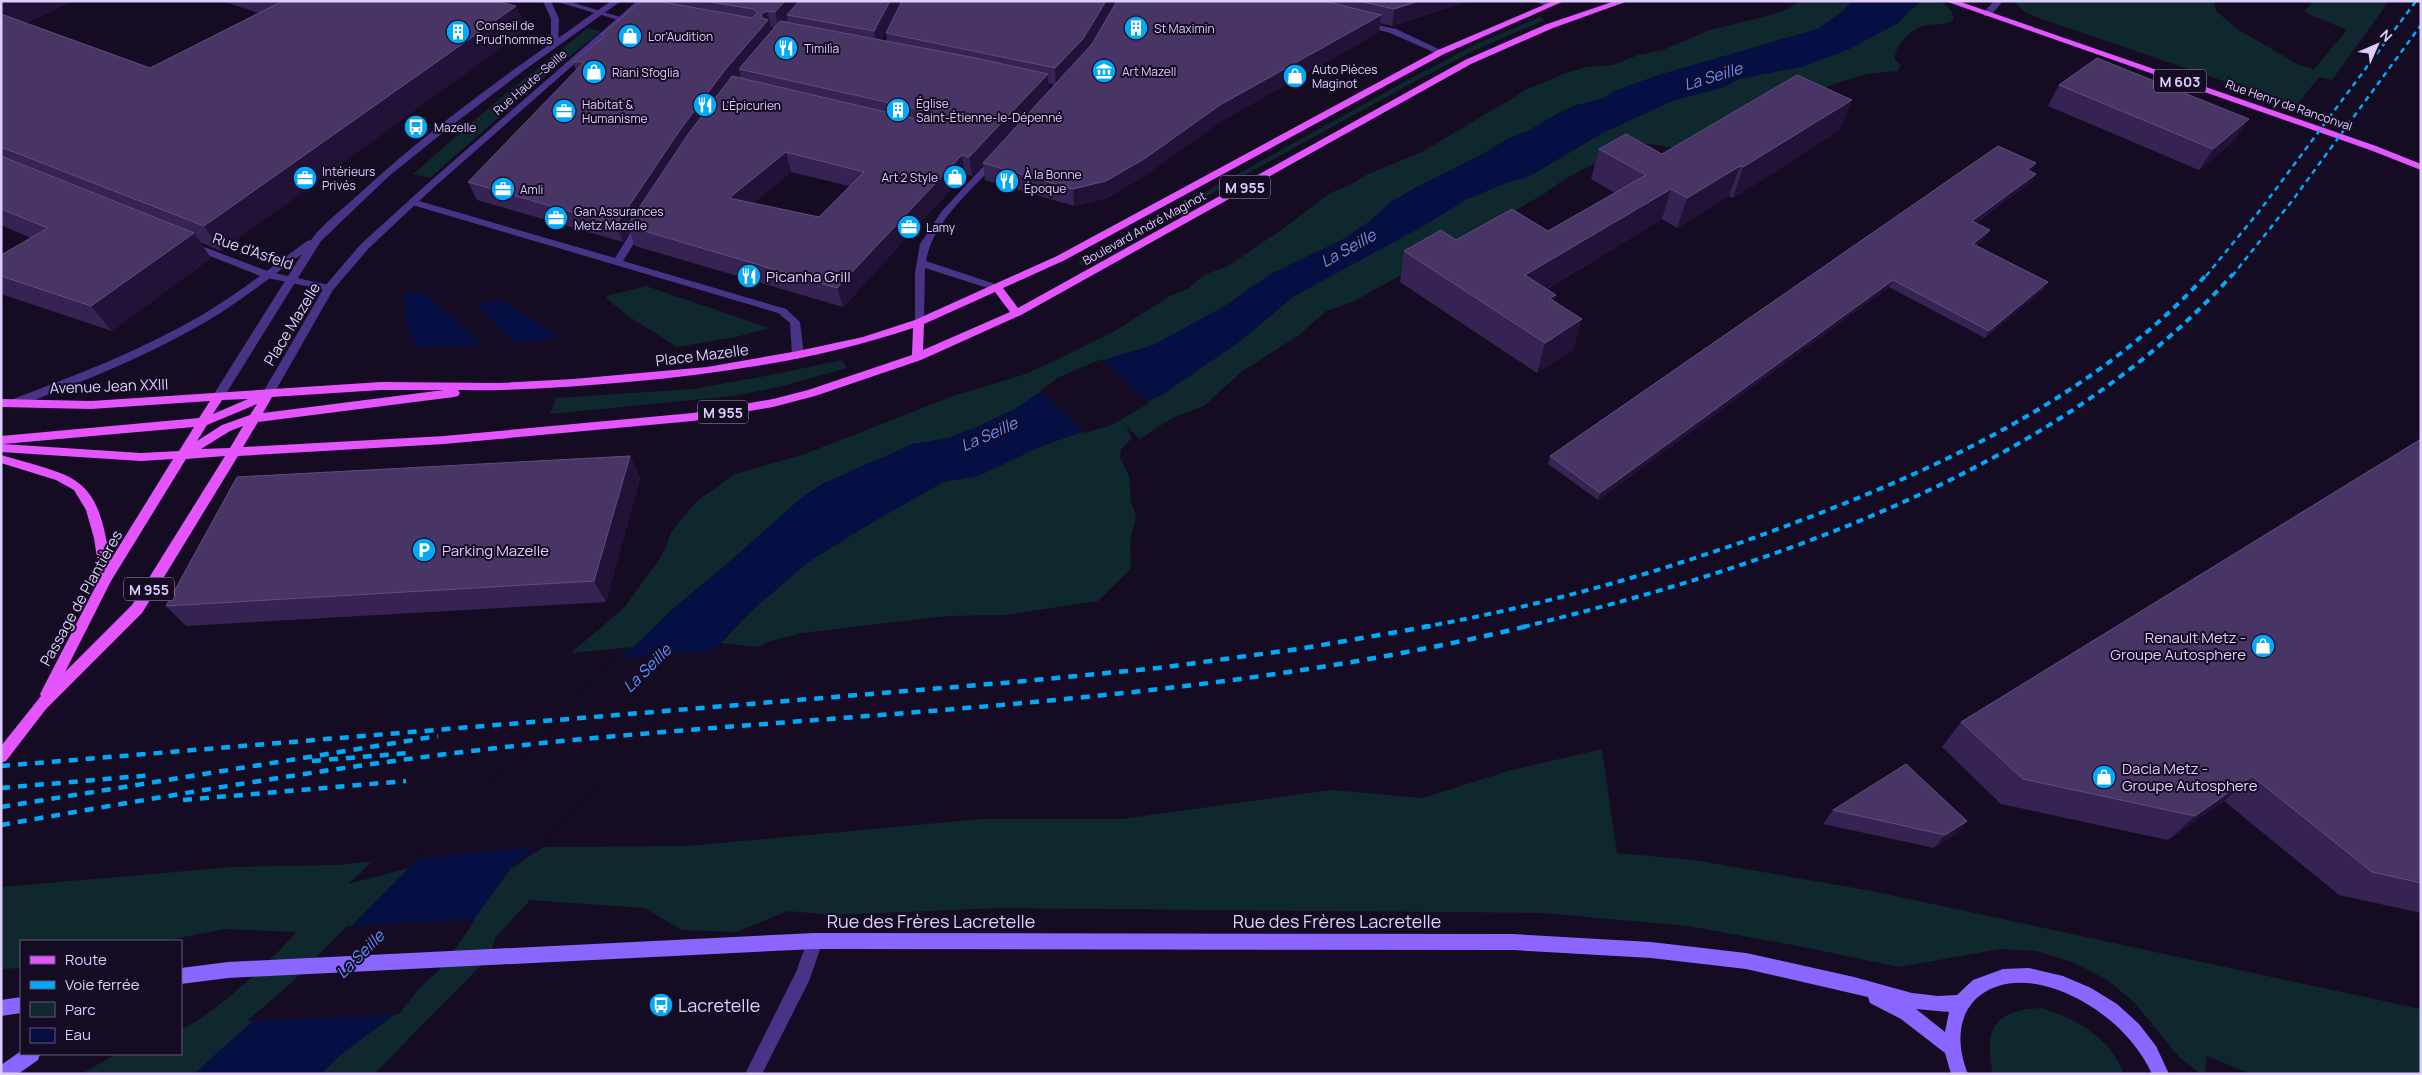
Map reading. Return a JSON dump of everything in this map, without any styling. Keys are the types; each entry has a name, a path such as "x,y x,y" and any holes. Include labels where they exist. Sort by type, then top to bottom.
{"main road":[{"name":"Boulevard André Maginot","path":"919,322 997,288 1125,225 1441,52 1561,10 1624,1"},
{"name":"Rue Henry de Ranconval","path":"1949,1 2373,148 2421,167"},
{"name":"Boulevard André Maginot","path":"918,357 1017,313 1468,62 1541,30 1561,10"},
{"name":"M 603","path":"2373,148 2421,160"},
{"path":"997,288 1017,313"},
{"path":"918,357 919,322"},
{"name":"Place Mazelle","path":"268,394 380,386 499,387 707,371 798,355 865,340 919,322"},
{"name":"M 955","path":"183,456 444,440 693,417 773,403 867,376 918,357"},
{"name":"M 955","path":"254,418 369,405 499,387"},
{"path":"1,440 203,422 268,394"},
{"name":"M 955","path":"183,456 218,397 268,394"},
{"name":"M 955","path":"233,453 268,394"},
{"path":"218,397 233,453"},
{"name":"Avenue Jean XXIII","path":"6,404 91,405 218,397"},
{"path":"1,448 112,457 183,456 226,428 254,418"},
{"name":"Passage de Plantières","path":"1,757 41,706 136,609 233,453"},
{"name":"Passage de Plantières","path":"41,706 106,578 183,456"},
{"path":"1,459 69,481 82,492 96,516 106,578"},
{"name":"Rue des Frères Lacretelle","path":"182,976 228,970 815,941 1512,942 1651,950 1746,961 1854,985 1912,1001 1938,1004 1960,1003"},
{"path":"1960,1074 1952,1048 1954,1020 1960,1003 1970,992 1988,980 2007,975 2037,976 2073,987 2108,1009 2140,1039 2164,1071"},
{"name":"Rue des Frères Lacretelle","path":"1854,985 1907,1013 1952,1048"},
{"path":"1,1008 20,1005"},
{"path":"3,1074 31,1055"}],"street":[{"path":"547,1 555,19 556,44"},
{"path":"558,1 598,14 622,19"},
{"name":"Rue Haute-Seille","path":"369,190 452,121 617,1"},
{"name":"Rue Haute-Seille","path":"412,202 642,1"},
{"path":"1538,1 1561,10"},
{"path":"1987,14 1999,1"},
{"path":"1358,22 1393,31 1441,52"},
{"path":"919,322 921,263 925,243 944,216 1002,152"},
{"name":"Place Mazelle","path":"218,397 317,239 369,190"},
{"path":"412,202 782,311 795,322 798,355"},
{"name":"Place Mazelle","path":"268,394 329,288 365,246 412,202"},
{"path":"617,262 647,215"},
{"path":"6,404 94,373 146,349 216,311 317,239"},
{"name":"Rue d'Asfeld","path":"184,242 267,275 329,288"},
{"path":"921,263 997,288"},
{"name":"Rue des Frères Lacretelle","path":"753,1074 803,975 815,941"}],"green space":[{"path":"1799,1 1852,1 1843,11 1818,29 1659,75 1615,91 1602,99 1577,105 1559,113 1528,131 1506,140 1415,188 1391,202 1369,222 1342,240 1271,274 1223,307 1154,345 1113,357 1060,379 1015,409 977,427 949,438 913,444 822,484 674,608 634,647 571,653 624,608 659,560 671,532 697,501 735,474 802,455 956,395 1023,375 1054,361 1115,331 1170,296 1189,288 1204,275 1228,266 1284,228 1330,193 1352,184 1366,175 1422,152 1526,90 1563,74 1586,67 1613,65 1638,55 1663,50 1710,30 1788,9"},
{"path":"1922,1 1941,1 1952,12 1954,20 1923,26 1903,39 1895,55 1895,60 1901,65 1898,71 1867,74 1837,83 1674,148 1636,142 1563,180 1544,194 1353,302 1326,311 1299,335 1241,372 1204,406 1172,418 1140,439 1126,426 1132,438 1121,449 1120,458 1129,476 1131,502 1136,516 1130,542 1131,569 1098,601 1004,615 946,616 802,633 770,641 758,647 721,643 765,597 808,562 871,523 943,482 978,476 1039,447 1084,431 1163,394 1239,342 1294,296 1423,226 1467,199 1508,182 1528,177 1604,132 1672,101 1724,87 1738,79 1805,66 1849,49 1898,23"},
{"path":"2013,1 2216,1 2214,2 2216,11 2237,29 2299,65 2314,69 2347,30 2308,14 2305,10 2315,1 2389,1 2332,80 2319,77 2296,106 2042,19 2025,12"},
{"path":"1540,17 1545,20 1477,49 1082,265 1078,262 1406,81 1474,45"},
{"path":"588,28 601,31 541,80 430,178 413,174 504,95"},
{"path":"646,286 769,328 736,337 677,347 628,316 607,299 607,296"},
{"path":"842,360 847,368 779,387 733,396 550,414 556,398 693,389"},
{"path":"1602,749 1617,853 1694,860 1872,891 2421,1009 2421,1074 2252,1074 2207,1056 2205,1074 2201,1074 2179,1057 2134,1002 2107,980 2073,962 2036,951 2000,949 1899,967 1688,926 1542,913 1000,908 834,915 788,911 736,932 682,930 644,908 530,900 495,938 490,956 374,1074 321,1074 479,910 510,869 544,847 688,846 981,819 1121,819 1331,790 1423,798 1508,771"},
{"path":"373,861 348,884 409,868 293,985 194,1074 81,1074 114,1055 182,1055 182,1028 209,1013 242,986 296,932 225,929 169,940 20,940 20,968 1,969 1,887 233,867 338,865"},
{"path":"2041,1008 2066,1017 2090,1031 2110,1050 2124,1074 1993,1074 1990,1045 1991,1034 1996,1025 2012,1013"}],"water":[{"name":"La Seille","path":"1852,1 1922,1 1898,23 1849,49 1805,66 1738,79 1724,87 1672,101 1604,132 1528,177 1508,182 1467,199 1423,226 1294,296 1239,342 1163,394 1084,431 1039,447 978,476 943,482 808,562 740,621 565,817 510,869 443,963 417,987 401,1010 344,1052 321,1074 194,1074 293,985 409,868 431,840 517,764 577,702 597,674 634,647 674,608 710,579 800,499 822,484 913,444 949,438 977,427 1015,409 1060,379 1113,357 1154,345 1223,307 1271,274 1342,240 1369,222 1391,202 1415,188 1484,154 1506,140 1528,131 1559,113 1577,105 1602,99 1615,91 1659,75 1818,29 1843,11"},
{"path":"405,292 424,293 484,345 419,348 406,322"},
{"path":"499,300 560,336 530,343 512,341 477,305"}],"pier":[{"path":"1102,359 1149,403 1112,425 1085,433 1040,391 1059,377"},
{"path":"718,650 567,818 537,847 414,858 429,839 480,787 516,762 551,728 565,704 575,700 595,673 614,659"},
{"path":"475,920 445,964 419,989 399,1014 247,1021 291,983 347,926"}],"building":[{"path":"280,1 494,1 516,6 204,226 1,147 1,14 150,68"},
{"path":"642,1 657,1 752,18 758,13 753,9 704,1 785,1 775,12 767,11 761,14 762,18 768,20 725,70 680,130 616,225 468,182 584,62 573,62 605,36 601,35"},
{"path":"799,1 890,1 874,31 787,15"},
{"path":"902,1 1106,1 1083,39 1055,68 886,33"},
{"path":"1117,1 1324,1 1381,15 1220,105 1144,159 1106,181 1073,189 983,163 1092,44"},
{"path":"1359,1 1419,1 1394,9"},
{"path":"780,21 971,57 1048,74 969,157 962,155 837,288 627,226 689,133 732,76 933,123 940,119 934,113 739,69","holes":["786,152 864,172 819,217 729,198"]},
{"path":"2097,58 2249,119 2213,149 2059,85"},
{"path":"1797,75 1852,100 1743,167 1740,166 1687,198 1671,189 1525,275 1556,295 1549,298 1582,319 1545,343 1404,251 1441,230 1456,240 1512,209 1548,231 1646,175 1599,149 1626,134 1662,154"},
{"path":"1998,146 2036,163 2027,170 2036,174 1972,221 1990,230 1973,244 2048,282 1989,331 1893,280 1600,493 1550,456"},
{"path":"1,156 194,233 91,306 1,276 1,255 48,228 1,209"},
{"name":"Renault Metz - Groupe Autosphere","path":"2421,439 2421,883 2372,872 2252,776 2195,816 2023,779 1961,722"},
{"name":"Parking Mazelle","path":"630,456 594,581 166,606 237,477"},
{"path":"1906,764 1967,821 1945,835 1833,810"}],"railway":[{"path":"2206,276 2261,209 2416,1"},
{"path":"2232,276 2292,201 2421,25"},
{"path":"1423,627 1516,608 1607,585 1742,542 1901,480 1957,454 2012,425 2065,393 2115,357 2163,318 2207,274"},
{"path":"1523,627 1714,574 1811,540 1905,501 1997,456 2083,403 2162,343 2233,274"},
{"path":"1,766 1015,682 1158,668 1299,649 1431,626"},
{"path":"1,825 291,776 510,746 1058,700 1176,687 1294,671 1411,651 1528,626"},
{"path":"1,807 438,736"},
{"path":"312,761 409,753"},
{"path":"1,788 153,775"},
{"path":"183,800 406,781"}],"place":[{"name":"St Maximin","path":"1136,28"},
{"name":"Conseil de Prud'hommes","path":"458,32"},
{"name":"Lor'Audition","path":"630,36"},
{"name":"Timilìa","path":"786,48"},
{"name":"Art Mazell","path":"1104,71"},
{"name":"Riani Sfoglia","path":"594,72"},
{"name":"Auto Pièces Maginot","path":"1295,76"},
{"name":"L'Épicurien","path":"705,105"},
{"name":"Église Saint-Étienne-le-Dépenné","path":"898,110"},
{"name":"Habitat & Humanisme","path":"564,111"},
{"name":"Mazelle","path":"416,127"},
{"name":"Art 2 Style","path":"955,177"},
{"name":"Intérieurs Privés","path":"305,178"},
{"name":"À la Bonne Époque","path":"1007,181"},
{"name":"Amli","path":"503,189"},
{"name":"Gan Assurances Metz Mazelle","path":"556,218"},
{"name":"Lamy","path":"909,227"},
{"name":"Picanha Grill","path":"749,276"},
{"name":"Parking Mazelle","path":"424,550"},
{"name":"Renault Metz - Groupe Autosphere","path":"2263,646"},
{"name":"Dacia Metz - Groupe Autosphere","path":"2104,777"},
{"name":"Lacretelle","path":"661,1005"}]}
